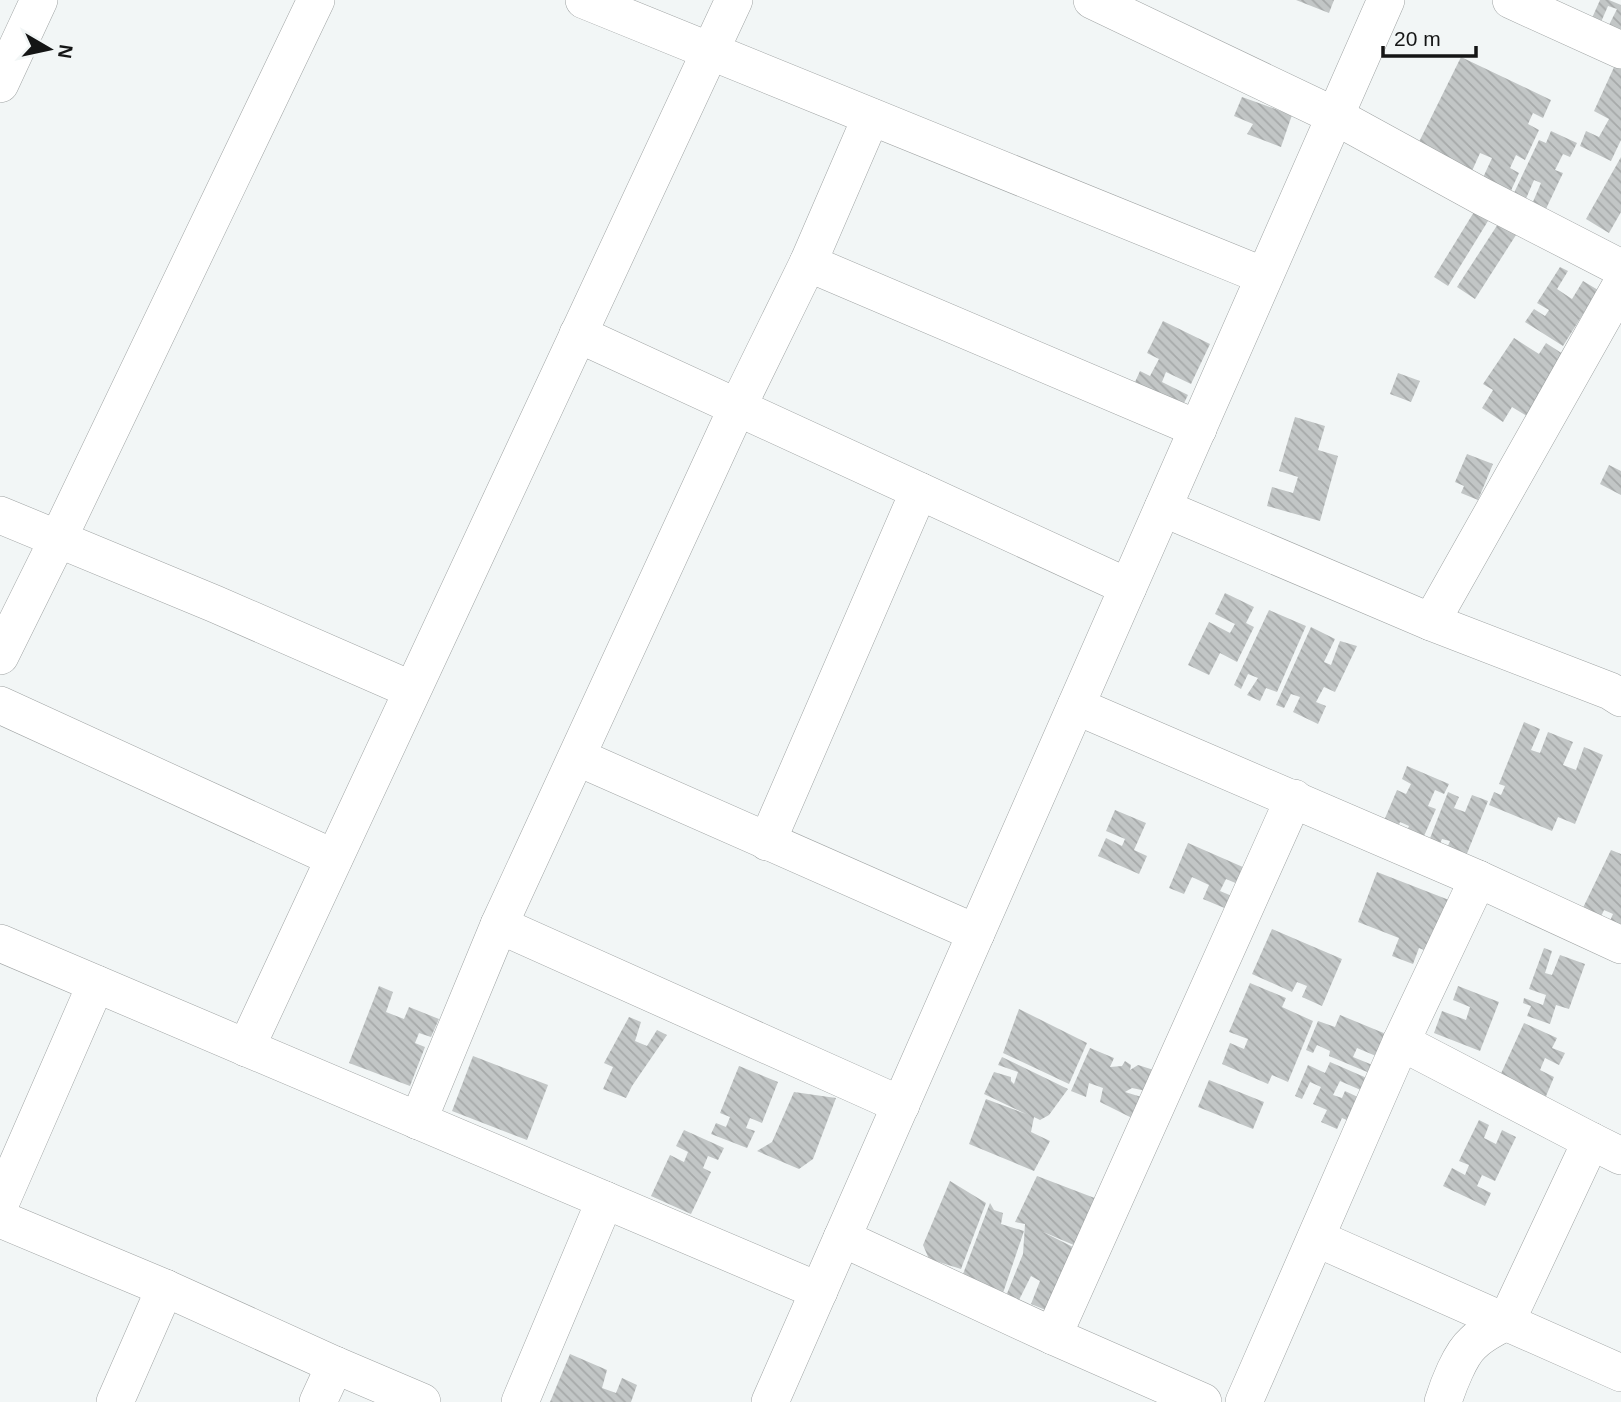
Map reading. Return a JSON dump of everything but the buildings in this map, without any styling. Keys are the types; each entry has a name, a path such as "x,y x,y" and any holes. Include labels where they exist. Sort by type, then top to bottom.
{"street":[{"path":"0,656 316,0"},
{"path":"584,0 1264,276"},
{"path":"246,1048 734,0"},
{"path":"1092,0 1335,116 1481,196 1621,268"},
{"path":"772,1401 1386,0"},
{"path":"1511,0 1621,50"},
{"path":"0,84 29,4"},
{"path":"418,1121 499,925 737,408 808,263 871,117"},
{"path":"808,263 1198,429"},
{"path":"1431,622 1621,285"},
{"path":"578,334 1128,587"},
{"path":"767,842 919,491"},
{"path":"1163,508 1431,622 1617,685"},
{"path":"0,515 215,604 412,690"},
{"path":"0,705 334,858"},
{"path":"1076,706 1294,798 1621,945"},
{"path":"577,757 976,933"},
{"path":"1053,1336 1294,798"},
{"path":"1244,1402 1401,1042 1478,879"},
{"path":"499,925 901,1105"},
{"path":"0,943 819,1291"},
{"path":"0,1204 96,984"},
{"path":"1401,1042 1606,1149 1506,1322 1471,1345 1450,1381 1443,1402"},
{"path":"520,1402 605,1200"},
{"path":"0,1219 165,1287 422,1402"},
{"path":"842,1238 1203,1402"},
{"path":"1316,1238 1621,1373"},
{"path":"116,1402 165,1287"},
{"path":"318,1402 335,1365"}]}
